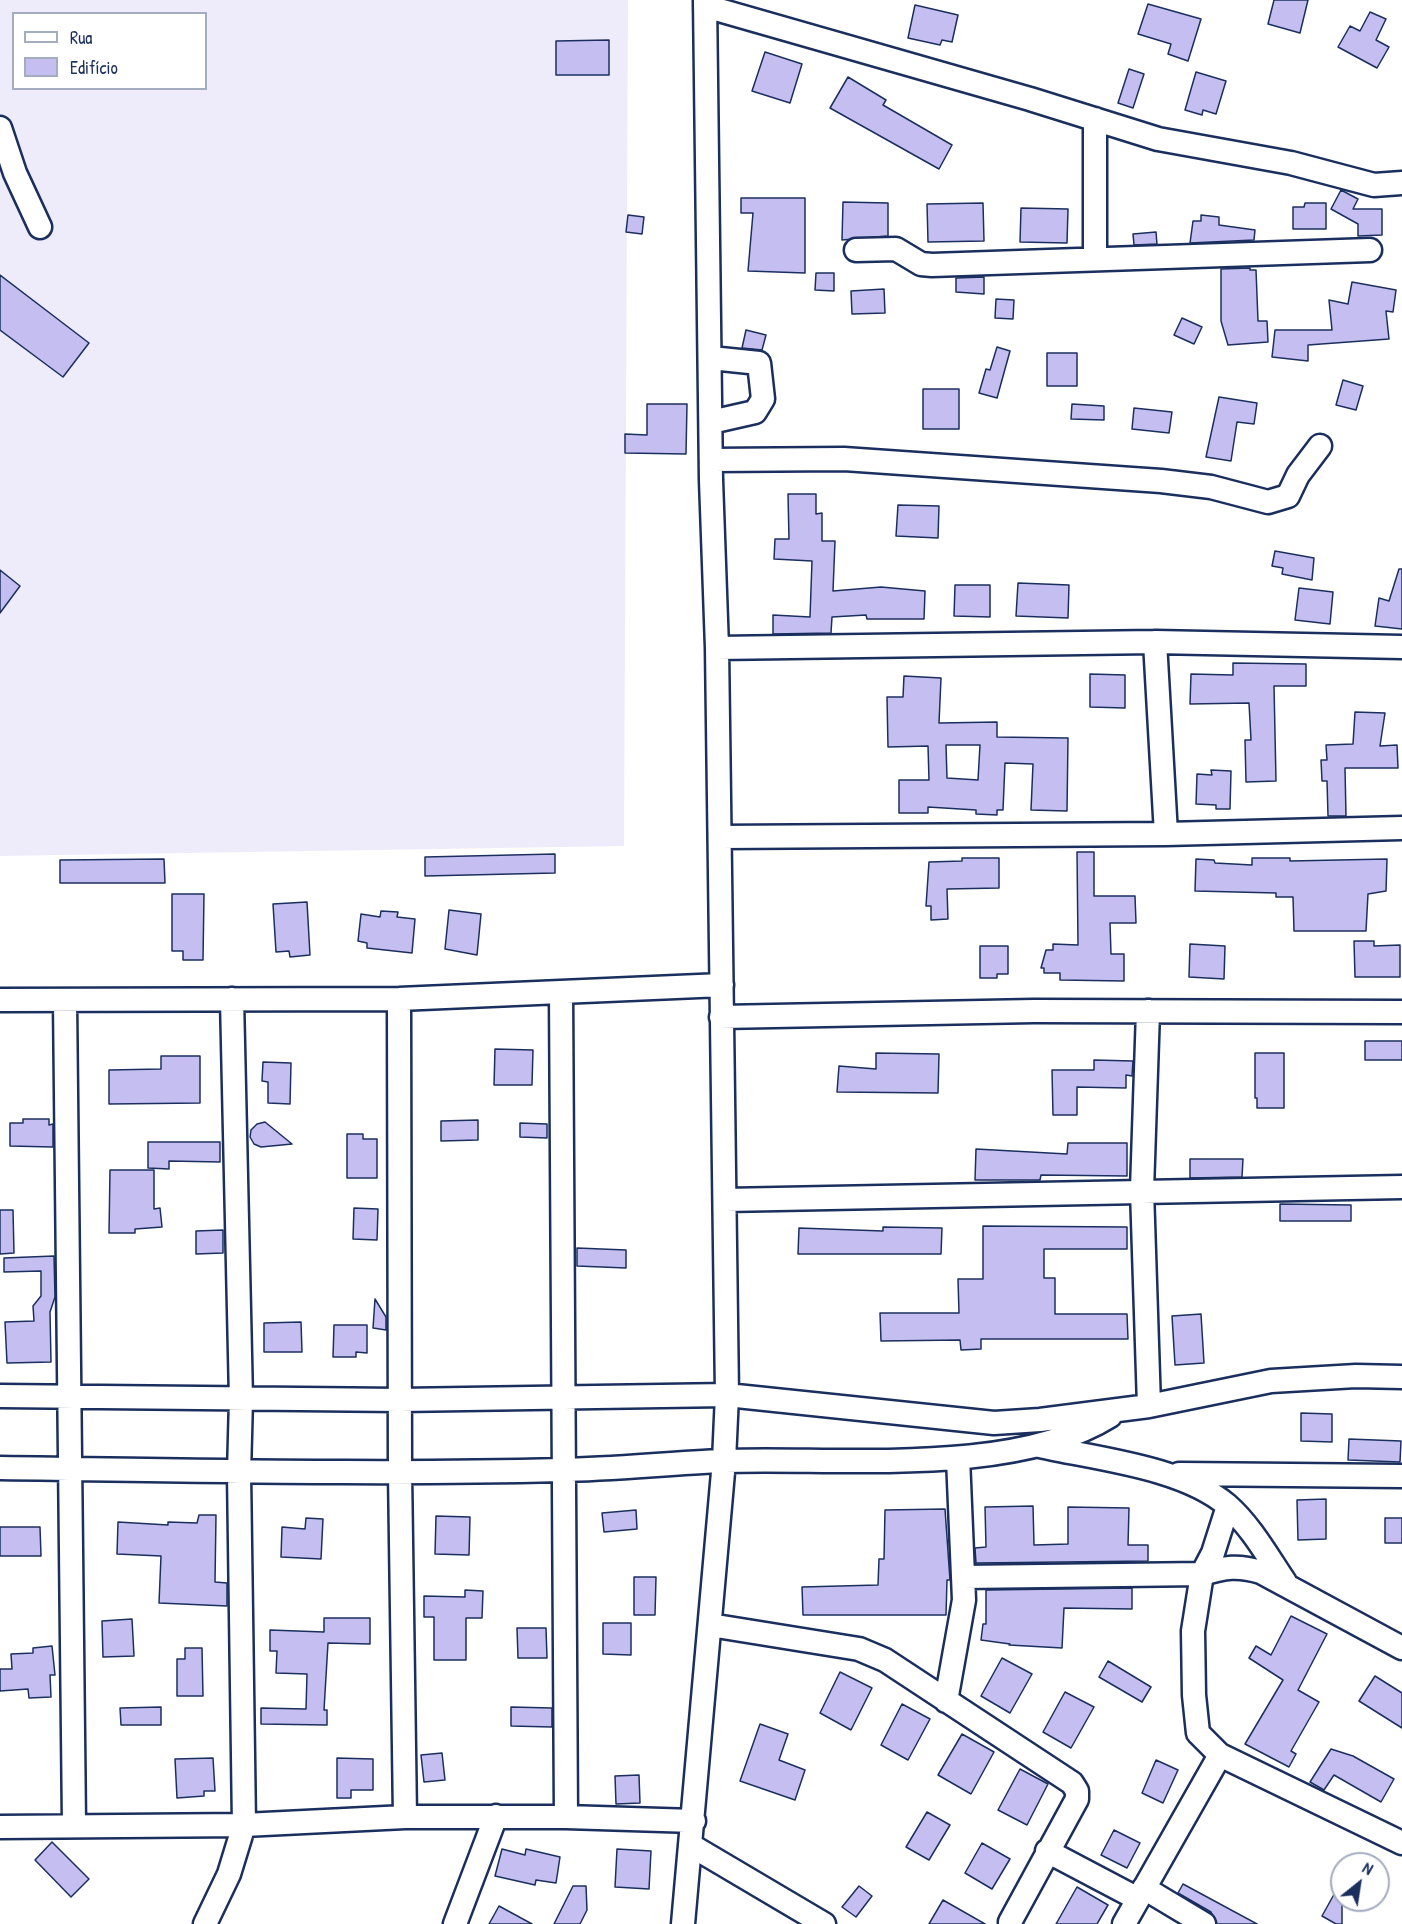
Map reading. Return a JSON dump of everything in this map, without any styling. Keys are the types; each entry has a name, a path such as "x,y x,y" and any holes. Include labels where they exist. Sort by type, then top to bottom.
{"street":[{"path":"683,1924 692,1846 724,1461 727,1395 720,837 705,3 1158,139 1291,163 1374,185 1402,183"},
{"path":"1095,119 1095,258"},
{"path":"0,128 15,173 40,227"},
{"path":"856,250 896,249 921,264 932,265 1370,250"},
{"path":"711,358 759,363 763,399 755,412 711,422"},
{"path":"712,460 844,459 1161,481 1211,487 1268,502 1288,496 1298,475 1320,446"},
{"path":"717,648 1155,642 1402,647"},
{"path":"1155,642 1166,834"},
{"path":"720,837 1166,834 1402,828"},
{"path":"0,1000 399,999 722,985"},
{"path":"561,992 566,1817"},
{"path":"205,1924 229,1874 244,1826 239,1473 241,1399 232,999"},
{"path":"399,999 400,1473 405,1816"},
{"path":"65,1000 74,1824"},
{"path":"721,1017 1148,1011 1402,1012"},
{"path":"1148,1011 1142,1190 1149,1406"},
{"path":"725,1200 1142,1190 1402,1187"},
{"path":"0,1396 400,1400 727,1395 994,1423 1040,1420 1149,1406 1271,1381 1356,1376 1402,1377"},
{"path":"0,1468 239,1473 400,1473 564,1470 724,1461 958,1458 1035,1444 1092,1428 1120,1410"},
{"path":"1035,1444 1163,1474 1204,1490 1228,1506 1252,1534 1288,1586"},
{"path":"946,1701 964,1600 958,1458"},
{"path":"1163,1474 1402,1476"},
{"path":"1228,1506 1213,1553 1202,1574 1193,1631 1194,1695 1198,1733 1220,1755 1402,1843"},
{"path":"963,1577 1202,1574 1227,1566 1242,1566 1261,1572 1402,1648"},
{"path":"710,1625 859,1649 885,1660 1072,1783 1077,1791 1077,1799 1010,1922"},
{"path":"1124,1924 1220,1755"},
{"path":"0,1827 74,1824 244,1826 405,1816 694,1821"},
{"path":"455,1924 496,1816"},
{"path":"692,1846 824,1924"},
{"path":"1047,1851 1204,1924"}],"shaded area":[{"path":"0,0 628,0 624,846 0,856"}],"building":[{"path":"1274,0 1308,0 1300,33 1268,24"},
{"path":"1148,4 1201,19 1188,61 1168,54 1171,44 1138,34"},
{"path":"915,5 958,15 952,42 942,40 940,45 908,38"},
{"path":"1370,12 1386,19 1376,40 1389,47 1377,68 1338,47 1350,26 1360,31"},
{"path":"609,40 609,75 556,75 556,41"},
{"path":"765,52 802,64 790,103 752,91"},
{"path":"1129,69 1144,74 1133,108 1118,103"},
{"path":"1196,72 1226,81 1216,114 1203,110 1202,115 1185,110"},
{"path":"848,77 886,100 883,105 952,145 939,169 830,108"},
{"path":"1341,190 1358,199 1353,209 1382,209 1382,235 1358,236 1358,224 1331,209"},
{"path":"741,198 805,198 805,273 748,271 753,213 741,213"},
{"path":"843,202 888,203 888,236 842,240"},
{"path":"983,203 984,241 928,242 927,204"},
{"path":"1305,203 1326,203 1326,229 1293,229 1293,207 1304,207"},
{"path":"1021,208 1068,209 1067,243 1020,242"},
{"path":"628,215 644,217 642,234 626,232"},
{"path":"1201,215 1219,217 1219,225 1255,230 1254,240 1190,243 1193,221 1201,221"},
{"path":"1156,232 1157,244 1134,245 1133,234"},
{"path":"1250,268 1250,270 1256,270 1258,321 1267,321 1268,342 1228,345 1221,321 1221,269"},
{"path":"816,273 834,273 834,291 815,290"},
{"path":"0,275 89,343 63,377 0,330"},
{"path":"984,277 984,294 956,292 956,278"},
{"path":"1352,282 1396,290 1393,312 1386,311 1389,339 1308,345 1308,361 1272,357 1275,330 1332,330 1329,300 1348,304"},
{"path":"884,289 885,313 852,314 851,291"},
{"path":"996,299 1014,300 1013,319 995,318"},
{"path":"1182,318 1202,327 1194,344 1174,335"},
{"path":"746,330 766,335 762,350 742,348"},
{"path":"997,347 1010,351 997,398 979,393 986,369 990,370"},
{"path":"1047,353 1077,353 1077,386 1047,386"},
{"path":"1343,380 1363,386 1356,410 1336,405"},
{"path":"923,389 959,389 959,429 923,429"},
{"path":"1219,397 1257,403 1254,424 1237,422 1231,461 1206,457"},
{"path":"647,404 687,404 686,454 625,453 625,434 647,435"},
{"path":"1072,404 1104,406 1104,420 1071,419"},
{"path":"1134,408 1172,412 1169,433 1132,429"},
{"path":"788,494 816,494 816,514 822,513 822,541 835,541 833,591 881,587 925,591 924,619 867,619 866,615 832,617 831,633 773,634 773,615 810,617 812,561 774,559 775,539 789,539"},
{"path":"898,505 939,506 938,538 896,536"},
{"path":"1275,551 1314,558 1312,580 1282,574 1283,568 1272,566"},
{"path":"1399,569 1402,569 1402,629 1375,626 1379,598 1389,601"},
{"path":"0,570 20,586 0,613"},
{"path":"1018,583 1069,585 1068,618 1016,616"},
{"path":"955,585 990,585 990,617 954,616"},
{"path":"1299,588 1333,592 1330,624 1295,620"},
{"path":"1233,663 1306,664 1306,686 1274,686 1276,781 1246,782 1245,740 1251,740 1249,703 1190,704 1191,674 1233,675"},
{"path":"1090,674 1125,675 1125,708 1090,707"},
{"path":"904,676 941,678 939,723 997,722 997,737 1068,738 1067,811 1031,810 1033,764 1005,763 1003,810 997,810 997,815 976,814 976,810 928,807 928,813 899,813 899,780 929,780 928,746 888,747 887,697 903,697","holes":["946,745 980,745 978,780 947,778"]},
{"path":"1355,712 1385,713 1380,746 1397,745 1398,768 1345,768 1346,816 1328,816 1327,781 1322,781 1321,760 1327,760 1326,745 1353,744"},
{"path":"1211,770 1231,771 1230,809 1216,809 1216,805 1196,804 1197,774 1212,775"},
{"path":"1077,852 1094,852 1094,896 1135,896 1136,923 1110,923 1111,954 1124,954 1124,981 1060,980 1060,973 1044,973 1044,968 1041,968 1046,950 1053,950 1053,944 1078,945"},
{"path":"555,854 555,873 425,876 425,857"},
{"path":"962,858 999,858 999,888 947,889 948,919 931,920 931,906 926,906 929,862 962,861"},
{"path":"1252,858 1290,858 1290,861 1387,859 1386,891 1368,894 1366,931 1294,931 1293,897 1276,897 1276,893 1195,891 1196,859 1214,860 1215,863 1252,865"},
{"path":"164,859 165,883 60,883 60,860"},
{"path":"172,894 204,894 203,960 183,960 183,951 172,951"},
{"path":"307,902 310,955 290,957 289,951 276,952 273,904"},
{"path":"449,910 481,914 477,955 445,949"},
{"path":"381,911 398,912 397,917 415,919 412,953 367,948 367,943 358,941 361,914 380,917"},
{"path":"1354,941 1374,941 1374,946 1400,945 1400,977 1355,977"},
{"path":"1190,944 1225,946 1224,979 1189,977"},
{"path":"980,946 1008,946 1008,974 997,974 997,978 980,978"},
{"path":"1365,1041 1402,1041 1402,1060 1365,1060"},
{"path":"495,1049 533,1050 532,1085 494,1085"},
{"path":"876,1053 939,1054 938,1093 837,1092 839,1066 876,1069"},
{"path":"1255,1053 1284,1053 1284,1108 1257,1108"},
{"path":"161,1056 200,1056 200,1103 109,1104 109,1070 161,1069"},
{"path":"1094,1060 1133,1061 1132,1076 1126,1075 1126,1088 1077,1087 1077,1115 1053,1115 1052,1070 1094,1070"},
{"path":"263,1062 291,1063 290,1104 268,1103 268,1082 262,1081"},
{"path":"23,1119 49,1119 49,1125 53,1124 53,1147 10,1146 10,1123 23,1123"},
{"path":"478,1120 478,1140 441,1141 441,1121"},
{"path":"265,1122 292,1144 261,1147 254,1144 250,1137 251,1130 257,1124"},
{"path":"520,1123 547,1124 547,1138 520,1137"},
{"path":"347,1134 363,1134 363,1139 377,1139 377,1178 347,1178"},
{"path":"148,1142 220,1142 220,1162 169,1161 169,1169 148,1168"},
{"path":"1068,1143 1127,1143 1127,1176 1041,1175 1040,1180 975,1180 976,1149 1067,1154"},
{"path":"1190,1159 1243,1159 1242,1177 1190,1178"},
{"path":"110,1170 154,1170 154,1209 160,1208 162,1227 135,1229 135,1233 109,1233"},
{"path":"1280,1204 1351,1205 1351,1221 1280,1221"},
{"path":"354,1208 378,1209 377,1240 353,1239"},
{"path":"0,1210 13,1210 14,1253 0,1254"},
{"path":"983,1226 1127,1227 1127,1249 1044,1249 1044,1278 1055,1278 1055,1314 1127,1314 1128,1339 981,1339 981,1349 961,1350 960,1340 881,1341 880,1313 959,1313 958,1279 983,1279"},
{"path":"883,1227 942,1228 941,1254 798,1254 799,1228 883,1231"},
{"path":"223,1230 223,1253 196,1254 196,1231"},
{"path":"577,1248 626,1250 626,1268 577,1266"},
{"path":"54,1256 55,1297 50,1312 51,1362 7,1363 5,1322 34,1321 33,1306 41,1296 41,1271 4,1272 4,1258"},
{"path":"375,1299 386,1317 386,1330 373,1328"},
{"path":"1201,1314 1204,1363 1175,1365 1172,1316"},
{"path":"301,1322 302,1352 264,1352 264,1323"},
{"path":"334,1325 367,1325 367,1353 356,1352 356,1357 333,1357"},
{"path":"1301,1413 1332,1414 1332,1442 1301,1441"},
{"path":"1349,1439 1401,1441 1400,1462 1348,1460"},
{"path":"1326,1499 1326,1539 1298,1540 1297,1500"},
{"path":"1033,1506 1034,1545 1068,1544 1068,1507 1129,1508 1128,1545 1148,1545 1148,1561 976,1563 975,1548 986,1547 985,1507"},
{"path":"945,1509 950,1580 947,1580 946,1615 803,1615 802,1587 878,1585 879,1559 884,1559 885,1510"},
{"path":"636,1510 637,1529 604,1532 602,1513"},
{"path":"199,1515 216,1515 215,1582 227,1583 227,1606 159,1603 161,1556 117,1554 118,1522 168,1525 168,1522 197,1523"},
{"path":"436,1516 470,1517 469,1555 435,1554"},
{"path":"306,1518 323,1519 321,1559 281,1557 282,1527 305,1529"},
{"path":"1385,1518 1402,1518 1402,1543 1385,1543"},
{"path":"0,1527 40,1527 41,1556 0,1556"},
{"path":"634,1577 656,1577 655,1615 634,1615"},
{"path":"1132,1588 1132,1609 1064,1608 1062,1648 1009,1645 981,1640 983,1624 986,1624 986,1590"},
{"path":"465,1590 483,1591 482,1618 466,1618 466,1660 434,1660 434,1617 424,1617 424,1596 465,1597"},
{"path":"1291,1616 1327,1634 1298,1690 1319,1702 1291,1751 1296,1754 1289,1767 1245,1744 1283,1680 1249,1658 1256,1646 1271,1655"},
{"path":"324,1618 370,1618 370,1644 328,1643 324,1710 327,1710 327,1725 261,1724 261,1708 306,1709 307,1674 276,1673 277,1651 270,1651 270,1630 324,1632"},
{"path":"132,1619 134,1656 103,1657 102,1621"},
{"path":"603,1623 631,1623 631,1655 603,1654"},
{"path":"517,1628 546,1628 547,1658 518,1658"},
{"path":"52,1646 55,1675 50,1675 51,1697 29,1698 28,1689 0,1691 0,1669 12,1669 11,1654 33,1653 33,1648"},
{"path":"185,1648 202,1648 203,1696 177,1696 177,1659 185,1659"},
{"path":"1002,1658 1032,1674 1010,1713 981,1696"},
{"path":"1108,1661 1151,1687 1142,1702 1099,1677"},
{"path":"840,1672 872,1688 851,1730 820,1713"},
{"path":"1375,1676 1402,1693 1402,1728 1359,1701"},
{"path":"1065,1692 1094,1707 1071,1748 1043,1732"},
{"path":"902,1704 930,1719 908,1760 881,1745"},
{"path":"161,1707 161,1725 121,1725 120,1708"},
{"path":"511,1707 552,1708 552,1727 511,1726"},
{"path":"760,1724 788,1734 779,1760 805,1770 795,1800 740,1781"},
{"path":"962,1734 994,1752 971,1794 938,1775"},
{"path":"1331,1749 1353,1756 1394,1779 1381,1802 1334,1775 1324,1790 1310,1782"},
{"path":"442,1753 445,1780 424,1782 421,1755"},
{"path":"213,1758 215,1791 204,1791 204,1796 177,1798 175,1759"},
{"path":"337,1758 373,1759 373,1790 351,1790 351,1798 337,1798"},
{"path":"1156,1760 1178,1770 1163,1803 1142,1793"},
{"path":"1020,1769 1048,1784 1027,1825 998,1810"},
{"path":"639,1775 640,1803 616,1804 615,1776"},
{"path":"927,1812 950,1825 929,1860 906,1847"},
{"path":"1114,1830 1140,1843 1127,1868 1101,1855"},
{"path":"52,1842 89,1879 71,1897 35,1860"},
{"path":"982,1843 1010,1859 992,1889 965,1873"},
{"path":"502,1849 525,1855 526,1849 560,1857 556,1883 536,1880 535,1885 495,1876"},
{"path":"617,1849 651,1851 649,1889 615,1887"},
{"path":"1183,1884 1257,1924 1217,1924 1211,1912 1178,1893"},
{"path":"573,1886 586,1886 587,1910 580,1924 554,1924"},
{"path":"859,1886 872,1896 856,1917 842,1907"},
{"path":"1077,1887 1108,1905 1097,1924 1056,1924"},
{"path":"943,1900 985,1924 929,1924"},
{"path":"1330,1902 1330,1912 1342,1912 1342,1924 1336,1924 1322,1916"},
{"path":"499,1906 532,1924 489,1924"}]}
